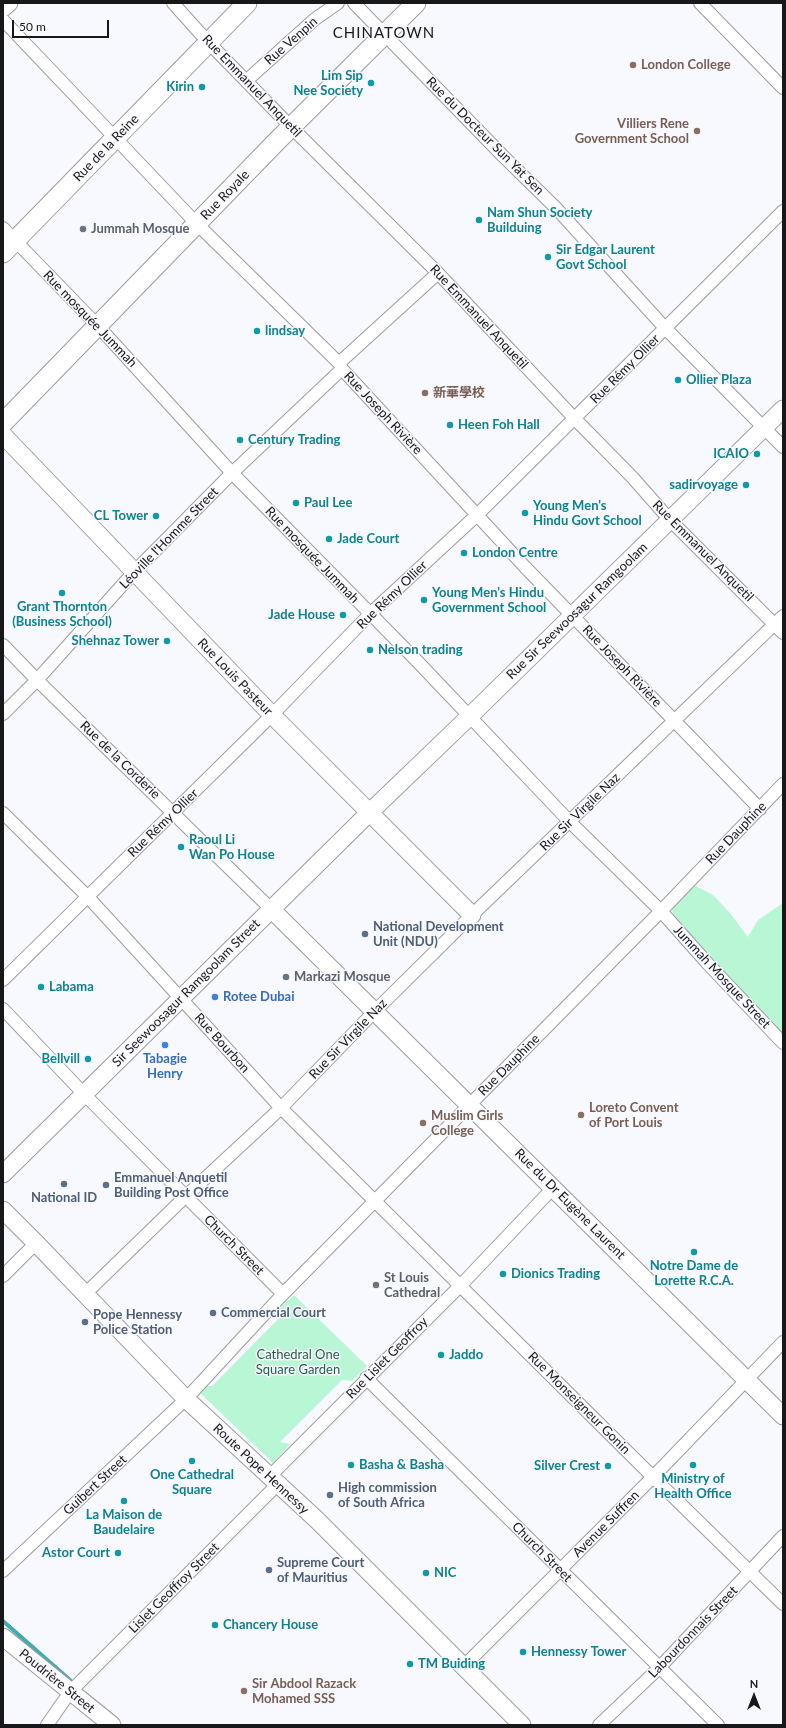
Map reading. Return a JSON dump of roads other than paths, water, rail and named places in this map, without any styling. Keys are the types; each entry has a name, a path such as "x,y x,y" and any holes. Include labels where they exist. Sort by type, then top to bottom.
{"main road":[{"path":"3,8 9,3"},
{"name":"Rue de la Reine","path":"7,241 114,139 247,3"},
{"name":"Rue Royale","path":"3,423 291,127 416,3"},
{"name":"Rue Sir Seewoosagur Ramgoolam","path":"369,812 470,716 783,409"},
{"name":"Rue Louis Pasteur","path":"3,435 135,571 272,716 472,915"},
{"name":"Sir Seewoosagur Ramgoolam Street","path":"3,1174 182,999 369,812"},
{"name":"Rue du Dr Eugène Laurent","path":"271,909 469,1106 554,1187 783,1416"},
{"name":"Route Pope Hennessy","path":"3,1210 186,1399 274,1480 464,1666 522,1725"},
{"name":"Poudrière Street","path":"3,1637 112,1725"}],"street":[{"name":"Rue Emmanuel Anquetil","path":"173,3 208,42 291,127 438,273 575,419 633,478 670,520 780,624"},
{"name":"Rue Venpin","path":"246,81 315,19 338,3"},
{"name":"Rue du Docteur Sun Yat Sen","path":"354,3 386,34 502,156 556,208 665,328 783,448"},
{"path":"700,3 783,88"},
{"name":"Rue Joseph Rivière","path":"3,20 114,139 340,366 525,567 760,809"},
{"name":"Rue Rémy Ollier","path":"3,980 272,716 370,614 477,515 783,211"},
{"name":"Rue mosquée Jummah","path":"7,241 98,326 232,473 470,716 570,822 661,911"},
{"name":"Léoville l'Homme Street","path":"3,714 37,680 135,571 340,366 438,273"},
{"name":"Rue Sir Virgile Naz","path":"85,1294 185,1197 281,1108 374,1012 472,915 674,721 780,624"},
{"name":"Rue de la Corderie","path":"3,645 271,909"},
{"name":"Rue Dauphine","path":"186,1399 283,1294 661,911 783,784"},
{"name":"Rue Bourbon","path":"3,812 88,897 281,1108 375,1202"},
{"name":"Jummah Mosque Street","path":"661,911 708,964 783,1043"},
{"name":"Church Street","path":"3,1009 185,1197 283,1294"},
{"name":"Rue Lislet Geoffroy","path":"274,1480 366,1378 461,1285 554,1187"},
{"name":"Rue Monseigneur Gonin","path":"375,1202 461,1285 653,1477 783,1604"},
{"path":"3,1276 36,1243"},
{"name":"Avenue Suffren","path":"464,1666 653,1477 783,1342"},
{"name":"Church Street","path":"366,1378 718,1725"},
{"name":"Guibert Street","path":"3,1571 186,1399"},
{"name":"Lislet Geoffroy Street","path":"47,1725 70,1692 274,1480"},
{"name":"Labourdonnais Street","path":"599,1725 659,1668 783,1536"}],"waterway":[{"path":"3,1621 70,1680"}],"place":[{"name":"London College","path":"633,65"},
{"name":"Lim Sip Nee Society","path":"371,83"},
{"name":"Kirin","path":"202,87"},
{"name":"Villiers Rene Government School","path":"697,131"},
{"name":"Nam Shun Society Builduing","path":"479,220"},
{"name":"Jummah Mosque","path":"83,229"},
{"name":"Sir Edgar Laurent Govt School","path":"548,257"},
{"name":"lindsay","path":"257,331"},
{"name":"Ollier Plaza","path":"678,380"},
{"name":"新華學校","path":"425,393"},
{"name":"Heen Foh Hall","path":"450,425"},
{"name":"Century Trading","path":"240,440"},
{"name":"ICAIO","path":"757,454"},
{"name":"sadirvoyage","path":"746,485"},
{"name":"Paul Lee","path":"296,503"},
{"name":"Young Men's Hindu Govt School","path":"525,513"},
{"name":"CL Tower","path":"156,516"},
{"name":"Jade Court","path":"329,539"},
{"name":"London Centre","path":"464,553"},
{"name":"Grant Thornton (Business School)","path":"62,593"},
{"name":"Young Men's Hindu Government School","path":"424,600"},
{"name":"Jade House","path":"343,615"},
{"name":"Shehnaz Tower","path":"167,641"},
{"name":"Nelson trading","path":"370,650"},
{"name":"Raoul Li Wan Po House","path":"181,847"},
{"name":"National Development Unit (NDU)","path":"365,934"},
{"name":"Markazi Mosque","path":"286,977"},
{"name":"Labama","path":"41,987"},
{"name":"Rotee Dubai","path":"215,997"},
{"name":"Tabagie Henry","path":"165,1045"},
{"name":"Bellvill","path":"88,1059"},
{"name":"Loreto Convent of Port Louis","path":"581,1115"},
{"name":"Muslim Girls College","path":"423,1123"},
{"name":"National ID","path":"64,1184"},
{"name":"Emmanuel Anquetil Building Post Office","path":"106,1185"},
{"name":"Notre Dame de Lorette R.C.A.","path":"694,1252"},
{"name":"Dionics Trading","path":"503,1274"},
{"name":"St Louis Cathedral","path":"376,1285"},
{"name":"Commercial Court","path":"213,1313"},
{"name":"Pope Hennessy Police Station","path":"85,1322"},
{"name":"Jaddo","path":"441,1355"},
{"name":"One Cathedral Square","path":"192,1461"},
{"name":"Basha & Basha","path":"351,1465"},
{"name":"Ministry of Health Office","path":"693,1465"},
{"name":"Silver Crest","path":"608,1466"},
{"name":"High commission of South Africa","path":"330,1495"},
{"name":"La Maison de Baudelaire","path":"124,1501"},
{"name":"Astor Court","path":"118,1553"},
{"name":"Supreme Court of Mauritius","path":"269,1570"},
{"name":"NIC","path":"426,1573"},
{"name":"Chancery House","path":"215,1625"},
{"name":"Hennessy Tower","path":"523,1652"},
{"name":"TM Buiding","path":"410,1664"},
{"name":"Sir Abdool Razack Mohamed SSS","path":"244,1691"}],"district":[{"name":"CHINATOWN","path":"384,33"}],"park label":[{"name":"Cathedral One Square Garden","path":"298,1362"}]}
